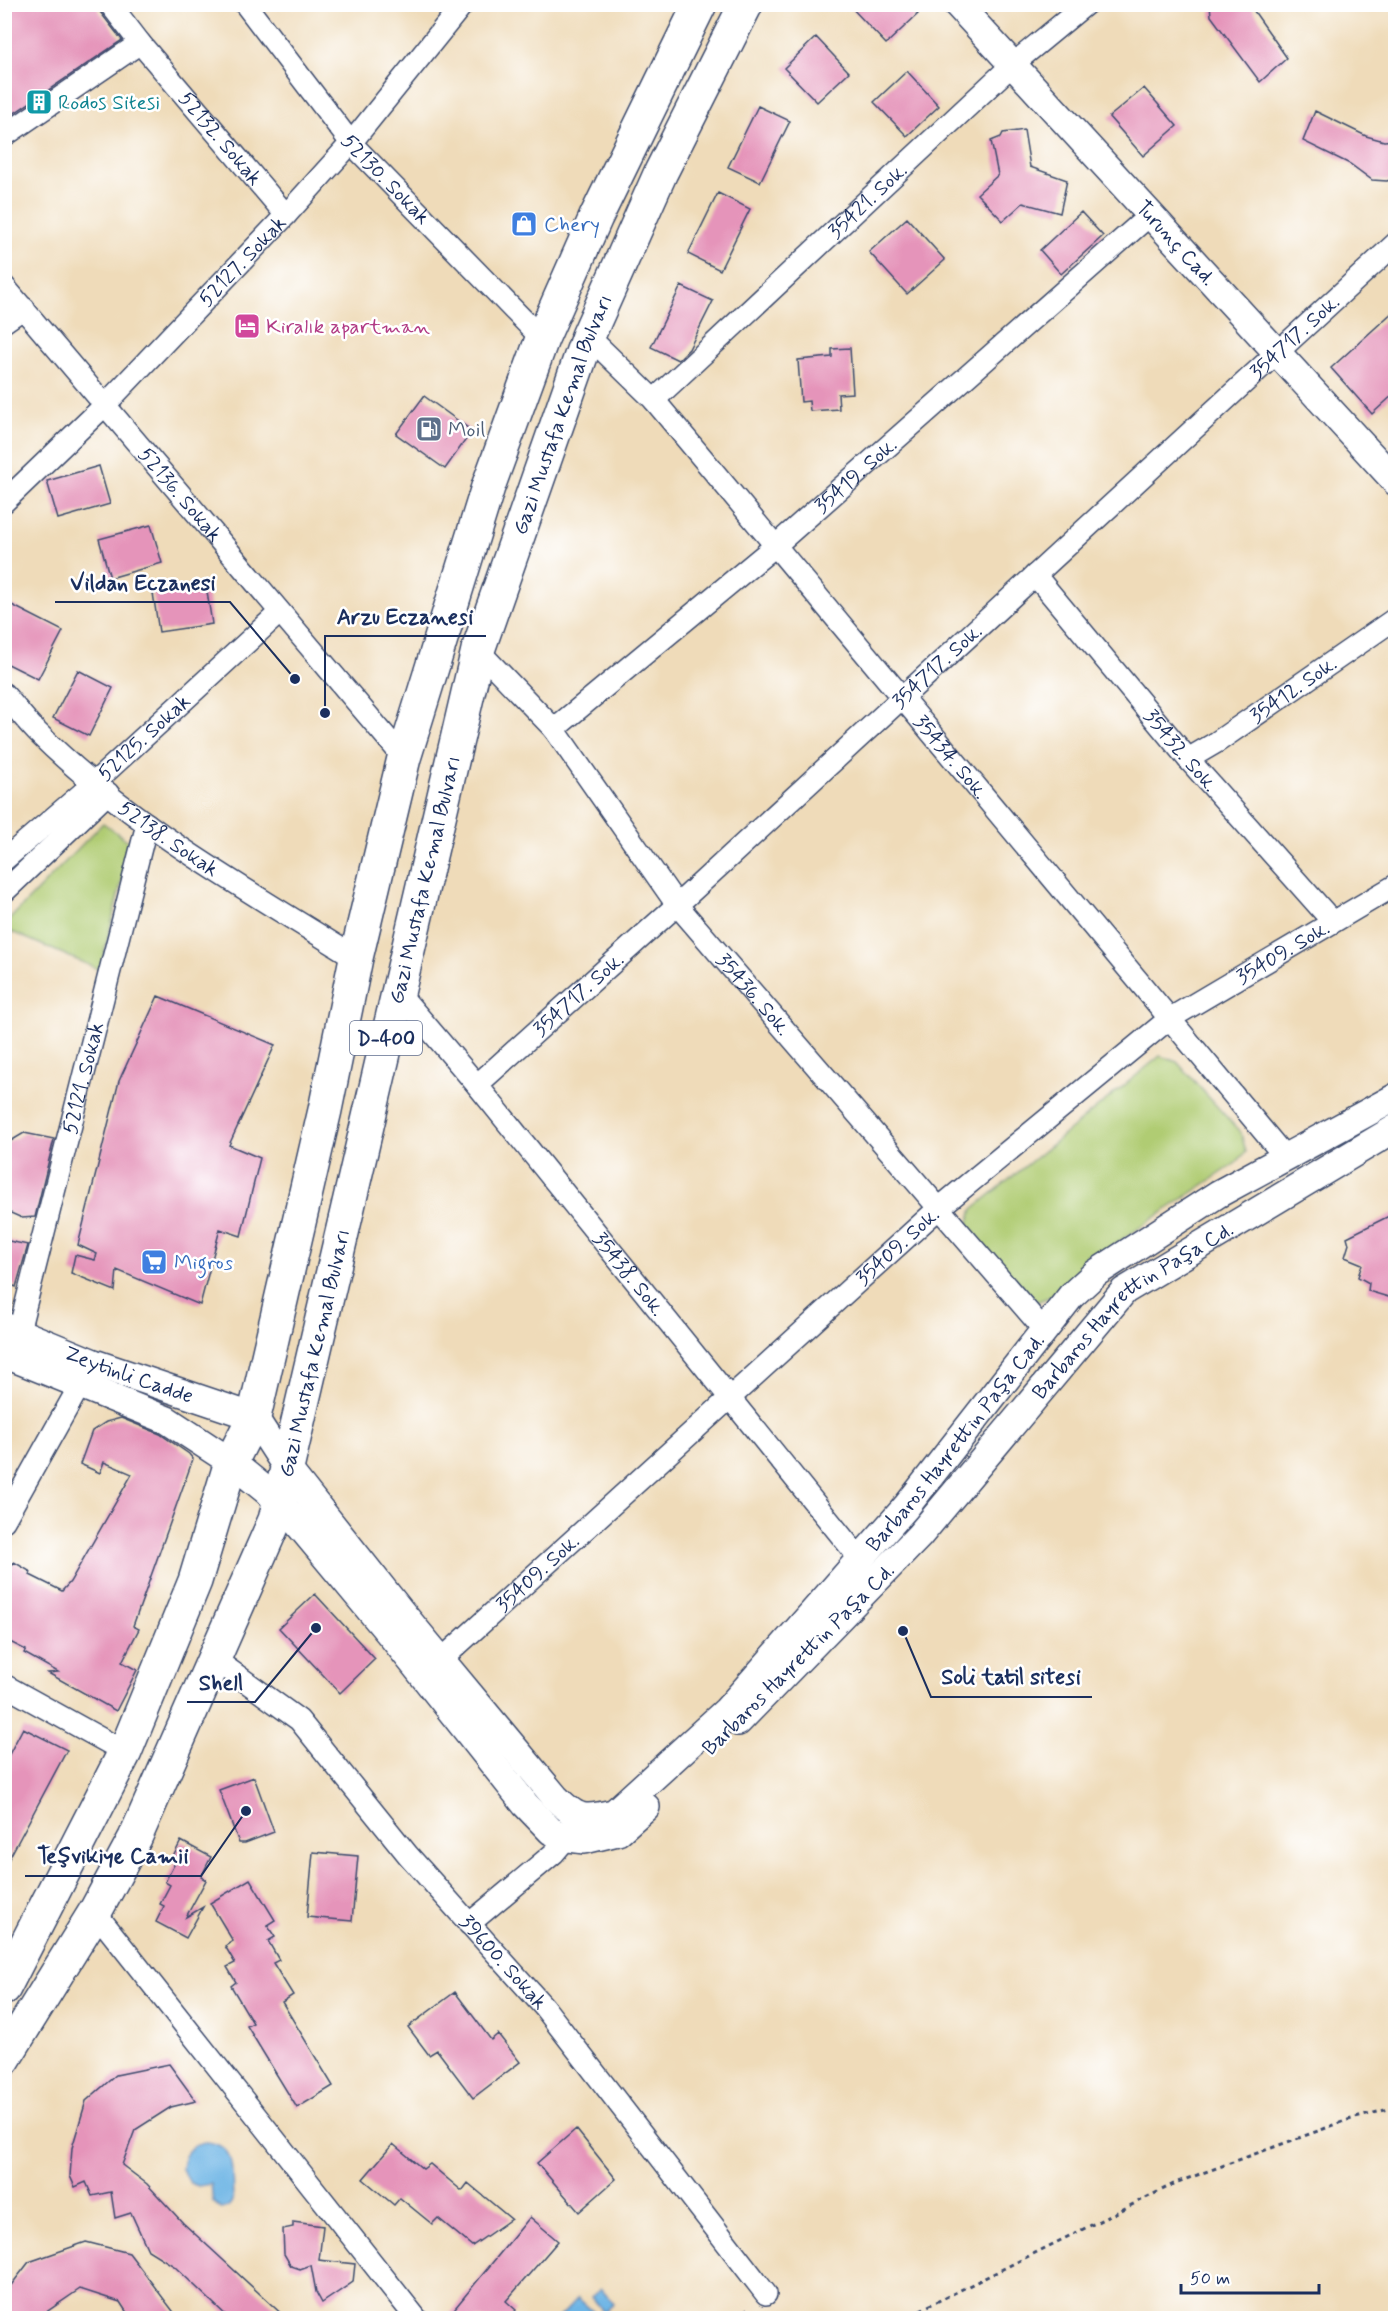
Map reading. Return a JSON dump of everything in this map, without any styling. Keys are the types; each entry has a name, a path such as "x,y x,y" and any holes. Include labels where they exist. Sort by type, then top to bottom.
{"highway":[{"name":"Gazi Mustafa Kemal Bulvarı","path":"4,2059 95,1912 135,1838 275,1520 478,650 588,336 661,172 746,4"},
{"name":"Gazi Mustafa Kemal Bulvarı","path":"7,1977 124,1752 195,1581 231,1462 254,1417 325,1110 356,958 404,758 488,488 542,339 596,217 700,5"}],"street":[{"name":"52132. Sokak","path":"110,4 140,43 286,215"},
{"name":"52130. Sokak","path":"245,4 351,143 542,339"},
{"name":"52127. Sokak","path":"4,502 105,405 286,215 351,143 463,4"},
{"name":"Turunç Cad.","path":"957,4 1012,66 1152,214 1395,482"},
{"name":"35421. Sok.","path":"654,400 1012,66 1086,4"},
{"path":"4,136 140,43"},
{"name":"35419. Sok.","path":"554,729 775,546 1152,214"},
{"name":"354717. Sok.","path":"477,1085 677,905 1395,243"},
{"name":"52136. Sokak","path":"4,286 404,758"},
{"path":"4,322 24,308"},
{"name":"35434. Sok.","path":"588,336 654,400 1285,1157"},
{"name":"35432. Sok.","path":"1035,575 1188,759 1334,922"},
{"name":"52125. Sokak","path":"4,860 101,788 279,613"},
{"name":"35412. Sok.","path":"1188,759 1217,742 1395,618"},
{"name":"35436. Sok.","path":"478,650 554,729 677,905 1044,1330"},
{"name":"52138. Sokak","path":"4,694 36,731 101,788 147,824 356,958"},
{"path":"4,892 101,788"},
{"name":"52121. Sokak","path":"12,1328 147,824"},
{"name":"35409. Sok.","path":"441,1659 939,1208 1169,1019 1395,885"},
{"name":"35438. Sok.","path":"397,991 477,1085 860,1559"},
{"name":"Barbaros Hayrettin Paşa Cad.","path":"576,1828 614,1813 727,1710 906,1507 1071,1296 1096,1273 1218,1194 1395,1097"},
{"name":"Barbaros Hayrettin Paşa Cd.","path":"576,1828 585,1840 618,1832 726,1735 919,1536 1124,1291 1395,1128"},
{"name":"Zeytinli Cadde","path":"12,1328 94,1363 254,1417"},
{"name":"Zeytinli Cadde","path":"4,1354 167,1420 231,1462"},
{"path":"4,1521 80,1385"},
{"path":"254,1417 287,1468 441,1659 568,1810 576,1828"},
{"path":"231,1462 279,1501 394,1639 525,1804 551,1832 576,1828"},
{"name":"39600. Sokak","path":"213,1658 299,1720 408,1856 544,2007 766,2294"},
{"path":"4,1685 124,1752"},
{"path":"470,1924 576,1828"},
{"path":"95,1912 416,2319"}],"path":[{"path":"904,2319 1178,2181 1348,2120 1395,2107"}],"green space":[{"path":"103,823 131,843 100,970 5,929 4,925"},
{"path":"1160,1056 1177,1062 1241,1133 1246,1152 1236,1163 1111,1247 1057,1294 1031,1304 968,1225 973,1209"}],"water":[{"path":"206,2142 223,2148 231,2161 233,2198 229,2206 223,2209 213,2202 211,2184 198,2186 190,2183 182,2169 184,2159 192,2147"},
{"path":"601,2289 614,2304 604,2312 592,2297"},
{"path":"578,2298 600,2318 559,2318"}],"building":[{"name":"Rodos Sitesi","path":"4,4 97,4 100,12 122,40 4,120"},
{"path":"848,4 909,4 918,14 886,44"},
{"path":"1210,4 1249,4 1287,58 1260,82 1211,16"},
{"path":"816,37 849,72 817,102 784,68"},
{"path":"907,71 939,106 907,136 874,102"},
{"path":"1144,88 1177,126 1143,156 1109,117"},
{"path":"758,106 790,121 760,182 728,167"},
{"path":"1315,111 1366,136 1384,141 1395,140 1395,178 1387,181 1372,180 1350,164 1303,141"},
{"path":"1024,130 1030,167 1067,180 1060,213 1023,203 1003,221 977,194 998,175 991,141 1001,137 1003,133"},
{"path":"718,193 750,209 720,270 688,254"},
{"path":"1081,212 1103,236 1061,274 1040,250"},
{"path":"907,218 945,260 907,294 869,252"},
{"path":"681,286 713,301 689,349 678,360 651,347"},
{"path":"1395,310 1395,393 1372,414 1331,368"},
{"path":"850,348 853,393 838,394 839,409 810,411 809,401 801,402 798,360 832,357 832,349"},
{"path":"424,396 472,431 445,469 396,434"},
{"path":"99,466 110,504 58,519 47,481"},
{"path":"151,525 162,563 110,578 99,539"},
{"path":"206,585 212,624 159,632 153,593"},
{"path":"4,601 63,631 38,679 4,662"},
{"path":"78,670 113,688 89,736 53,718"},
{"path":"158,996 275,1045 229,1145 260,1158 241,1236 220,1229 200,1305 117,1270 115,1291 71,1273 75,1255 95,1260 97,1254 78,1245 119,1081"},
{"path":"24,1133 54,1139 35,1217 22,1218 4,1210 4,1145"},
{"path":"1395,1213 1395,1299 1368,1291 1369,1283 1358,1277 1362,1264 1345,1257 1349,1244 1347,1237"},
{"path":"4,1240 28,1245 16,1287 4,1282"},
{"path":"121,1418 160,1434 193,1459 133,1626 139,1629 122,1662 137,1670 116,1711 48,1673 58,1672 24,1653 26,1650 4,1639 4,1577 14,1562 31,1572 30,1575 62,1591 70,1582 132,1474 104,1462 100,1473 80,1464 92,1431 106,1422"},
{"path":"315,1594 375,1659 340,1693 279,1628"},
{"path":"23,1728 67,1750 4,1868 4,1764"},
{"path":"254,1777 274,1832 239,1843 219,1790"},
{"path":"181,1841 211,1857 201,1877 206,1880 186,1917 203,1907 186,1938 156,1922 164,1906 160,1904 170,1885 165,1882 176,1861 172,1859"},
{"path":"313,1852 358,1856 352,1921 307,1917"},
{"path":"250,1879 275,1920 267,1925 275,1937 268,1941 279,1960 273,1963 293,1995 282,2002 333,2086 297,2108 247,2026 253,2023 231,1986 236,1982 227,1967 235,1963 225,1946 233,1941 210,1903"},
{"path":"455,1992 491,2040 498,2034 520,2062 473,2098 437,2050 429,2055 408,2027"},
{"path":"169,2064 196,2101 171,2107 135,2130 122,2165 147,2184 183,2223 287,2319 230,2319 174,2266 148,2250 131,2213 115,2218 111,2192 92,2196 86,2182 75,2187 70,2176 72,2148 86,2101 116,2075"},
{"path":"576,2129 616,2179 579,2212 537,2163"},
{"path":"393,2144 423,2169 430,2164 462,2191 468,2183 511,2219 472,2246 438,2218 432,2224 400,2198 394,2205 363,2179"},
{"path":"530,2217 558,2241 506,2301 516,2310 509,2319 446,2319"},
{"path":"293,2222 323,2226 319,2260 355,2264 353,2282 322,2303 316,2292 311,2265 300,2269 291,2266 284,2254 283,2229 293,2227"},
{"path":"86,2242 129,2253 179,2319 131,2319 120,2302 80,2289 45,2313 45,2319 4,2319 5,2293 29,2262"}],"place":[{"name":"Rodos Sitesi","path":"39,102"},
{"name":"Chery","path":"524,224"},
{"name":"Kiralık apartman","path":"247,326"},
{"name":"Moil","path":"429,429"},
{"name":"Vildan Eczanesi","path":"295,679"},
{"name":"Arzu Eczanesi","path":"325,713"},
{"name":"Migros","path":"154,1262"},
{"name":"Shell","path":"316,1628"},
{"name":"Soli tatil sitesi","path":"903,1631"},
{"name":"Teşvikiye Camii","path":"246,1811"}]}
